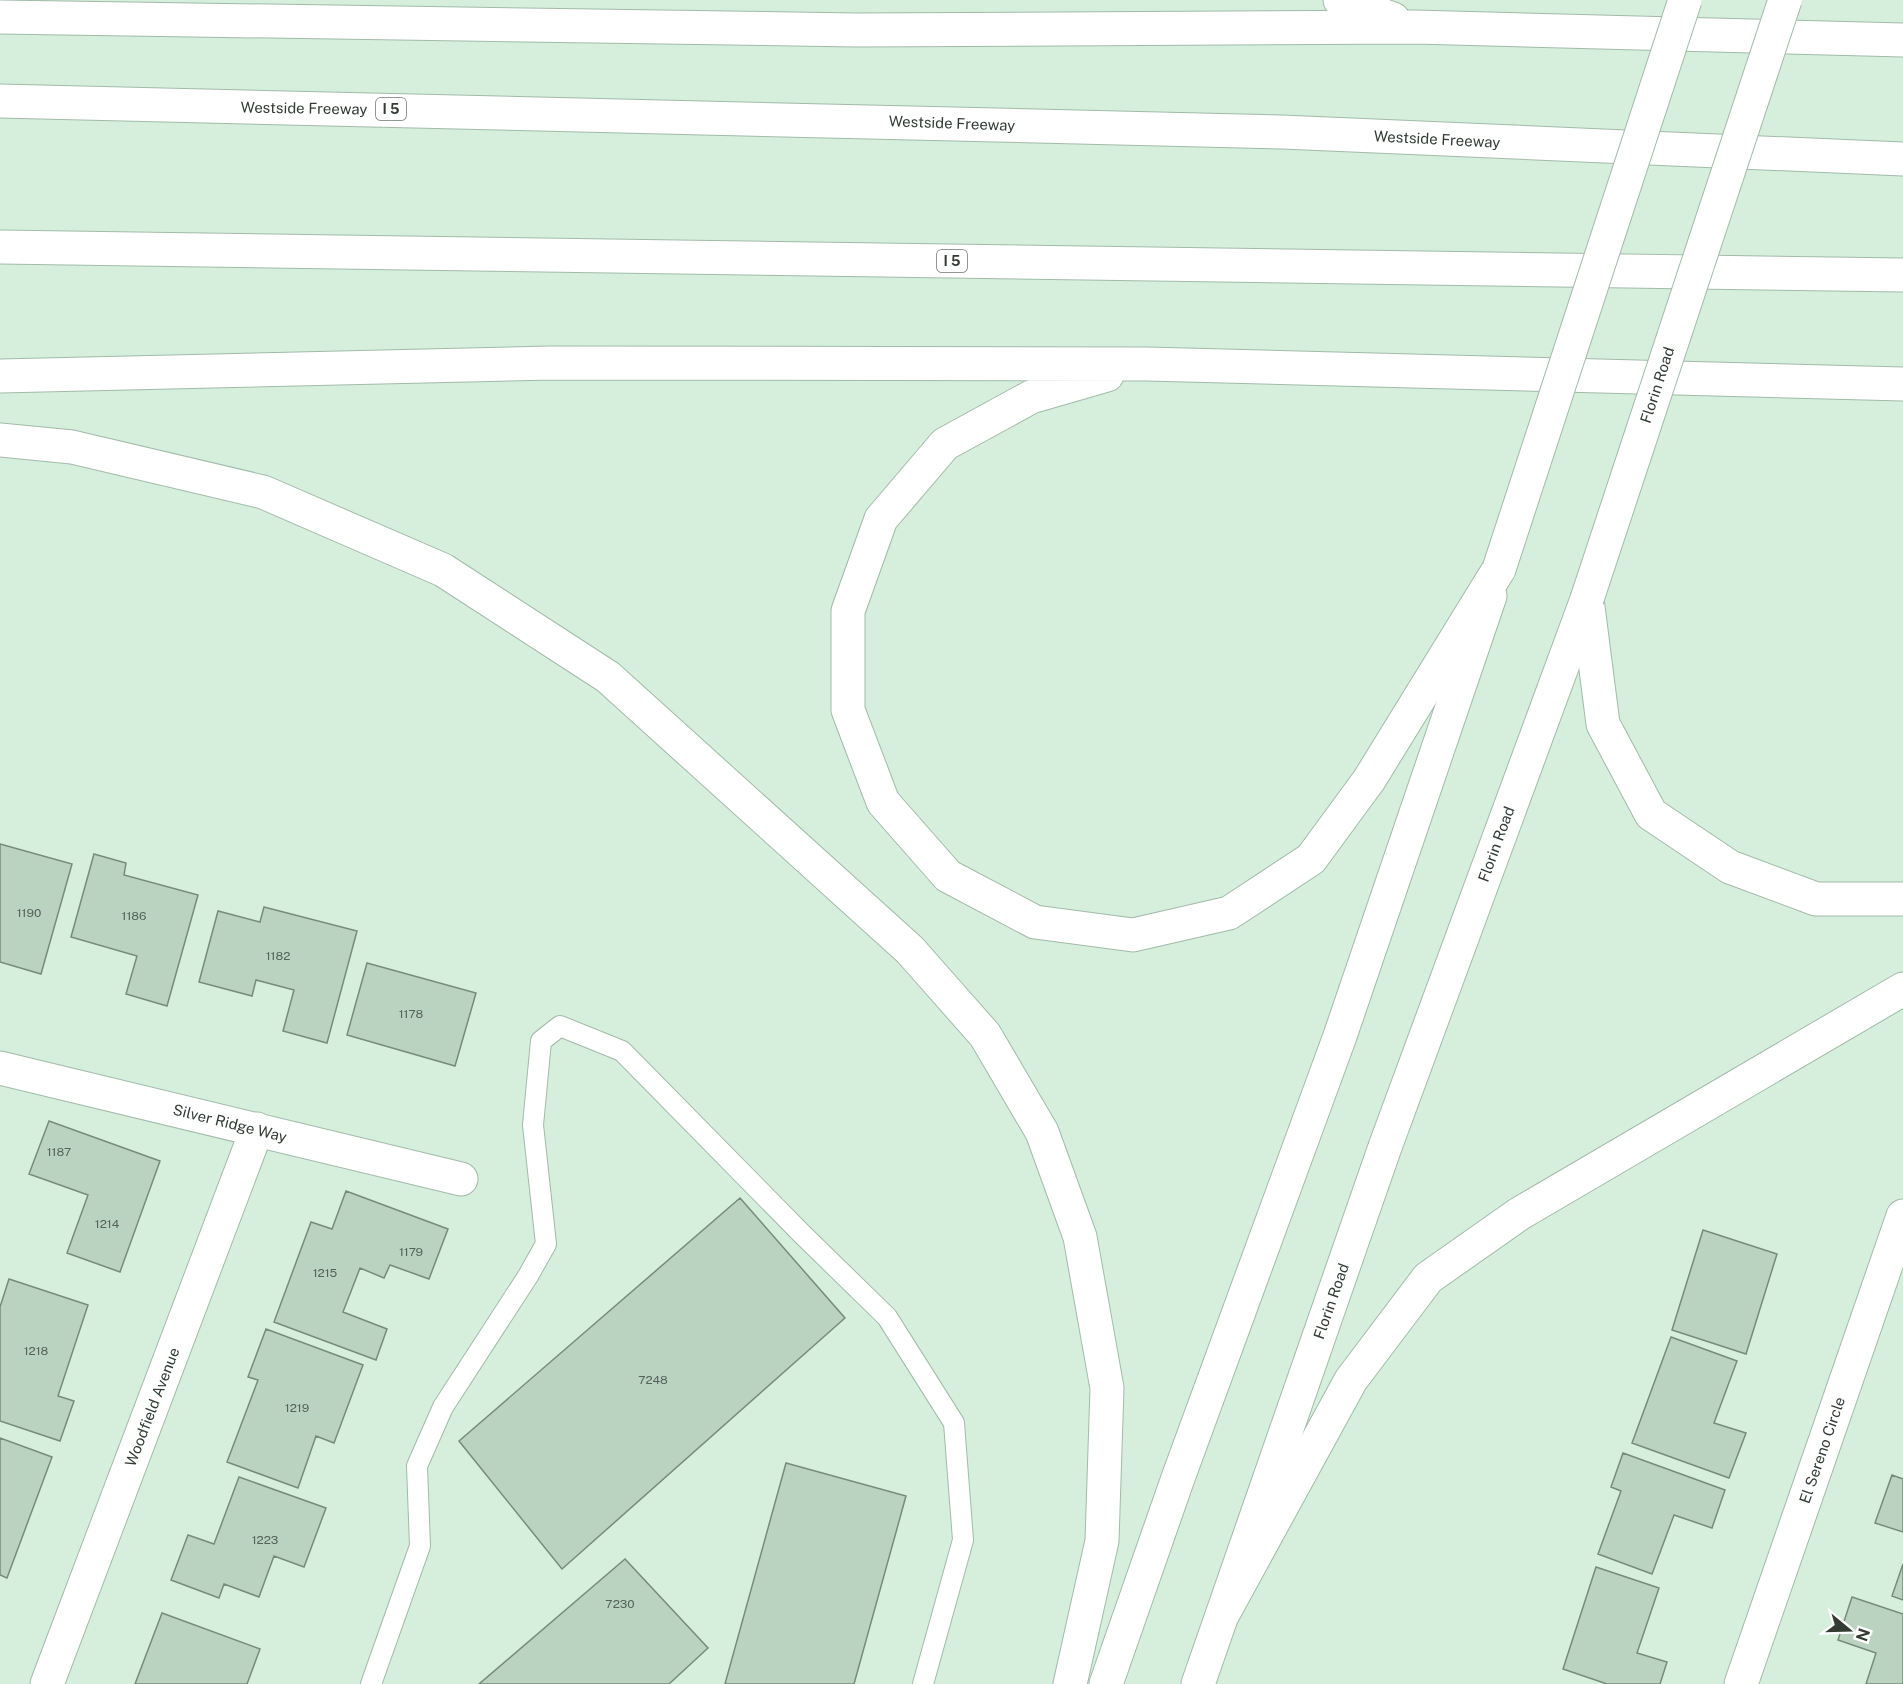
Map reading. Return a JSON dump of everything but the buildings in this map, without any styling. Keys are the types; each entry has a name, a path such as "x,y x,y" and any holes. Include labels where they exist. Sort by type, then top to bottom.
{"main road":[{"path":"1340,0 1415,27"},
{"path":"1106,1684 1178,1478 1340,1036 1499,569 1685,0"},
{"name":"Florin Road","path":"1198,1684 1384,1147 1587,599 1785,0"},
{"path":"0,17 857,30 1415,27 1903,40"},
{"name":"Westside Freeway","path":"0,101 1282,132 1903,159"},
{"name":"I 5","path":"0,247 1903,275"},
{"path":"0,376 552,363 1147,364 1903,384"},
{"path":"1147,364 1031,397 945,444 881,519 848,611 848,710 883,802 948,876 1035,922 1133,935 1229,913 1311,859 1369,780 1499,569"},
{"path":"1828,382 1903,407"},
{"path":"0,440 72,447 263,492 443,570 608,677 910,950 977,1026 1042,1132 1080,1237 1107,1388 1102,1542 1070,1684"},
{"path":"1587,599 1603,724 1651,814 1730,867 1816,899 1903,899"},
{"path":"1224,1612 1351,1380 1428,1278 1519,1214 1903,989"},
{"name":"Silver Ridge Way","path":"0,1068 461,1179"},
{"name":"Woodfield Avenue","path":"47,1684 256,1129"},
{"name":"El Sereno Circle","path":"1741,1684 1903,1216"}],"lane":[{"path":"371,1684 420,1546 417,1466 443,1407 528,1276 546,1244 533,1125 541,1041 560,1026 622,1051 802,1234 888,1317 954,1423 963,1540 923,1684"}]}
